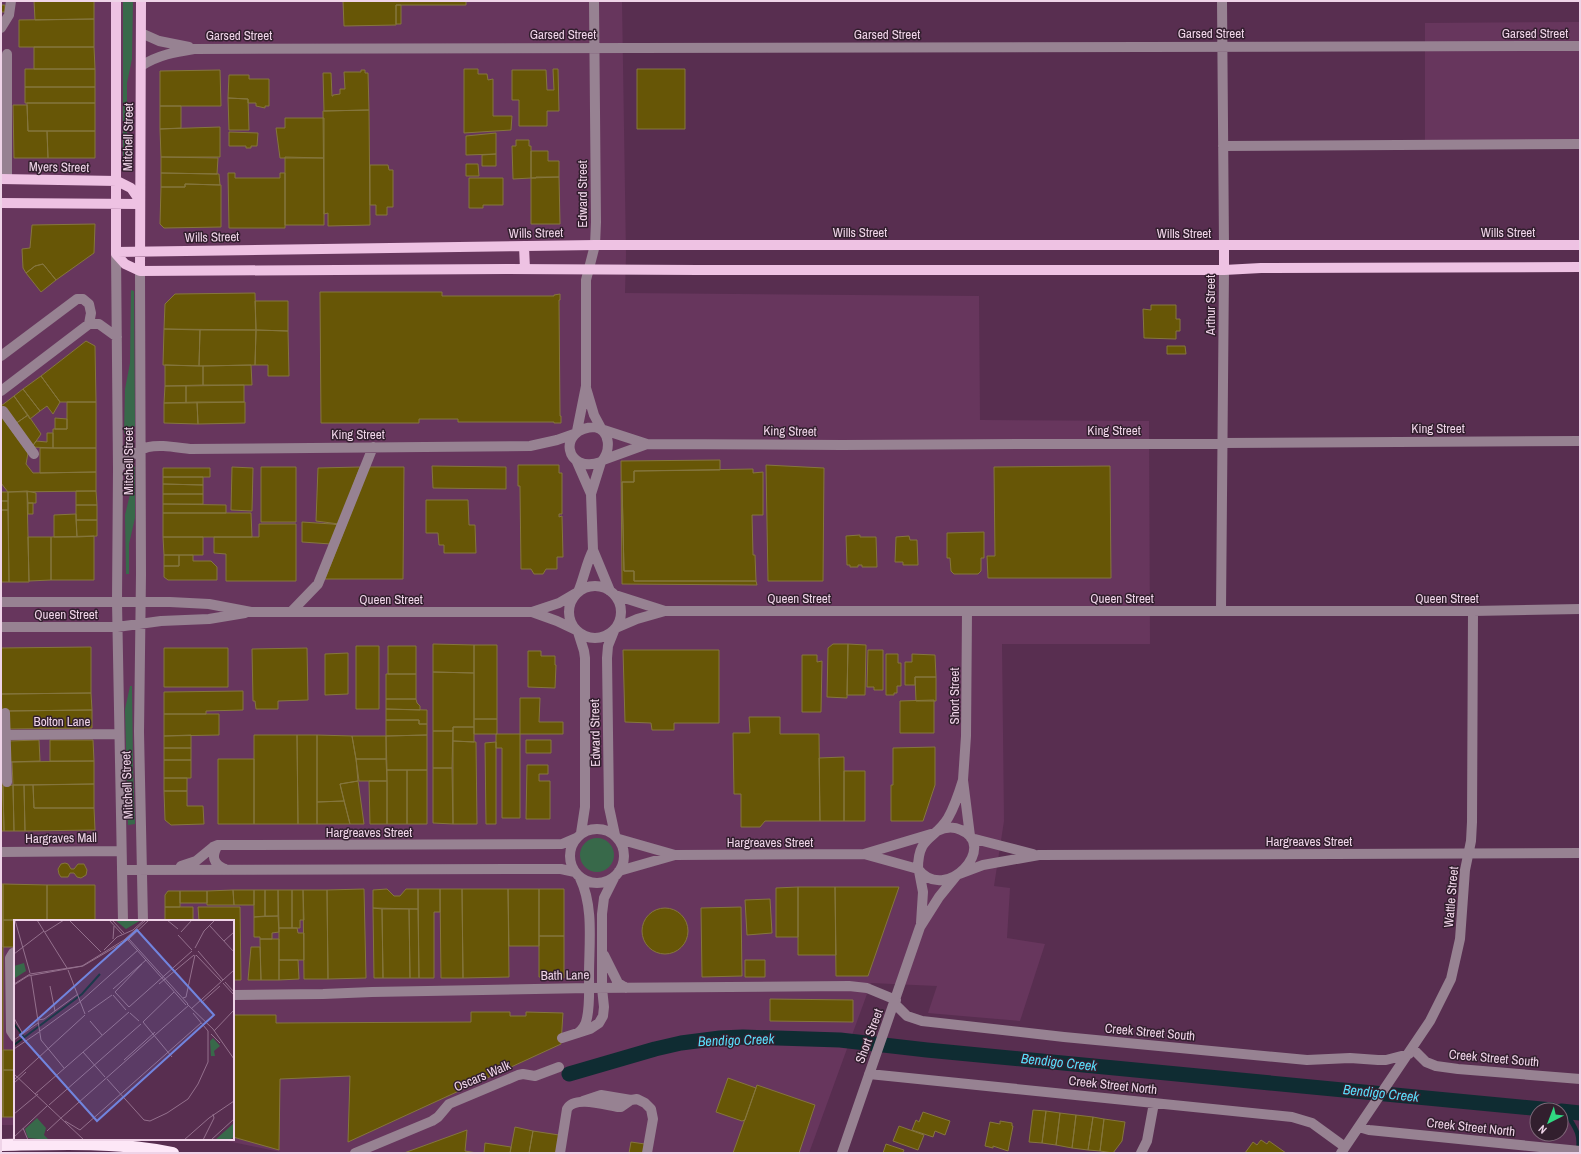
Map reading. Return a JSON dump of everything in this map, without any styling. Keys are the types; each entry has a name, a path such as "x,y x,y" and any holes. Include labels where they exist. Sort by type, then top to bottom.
{"highway":[{"path":"1,1145 91,1144 138,1146 173,1153"}],"main road":[{"name":"Mitchell Street","path":"116,1 116,253"},
{"name":"Mitchell Street","path":"140,271 141,1"},
{"name":"Myers Street","path":"4,179 117,181"},
{"path":"117,181 131,188 140,202"},
{"path":"1,203 140,202"},
{"name":"Wills Street","path":"116,253 139,251 595,245 1580,245"},
{"path":"524,246 525,269"},
{"name":"Arthur Street","path":"1224,246 1224,270"},
{"path":"116,253 125,264 140,271 525,269 1224,270 1261,268 1580,267"}],"street":[{"path":"1,28 9,15 11,1"},
{"name":"Edward Street","path":"575,432 586,386 586,290 588,270 595,245 594,1"},
{"name":"Arthur Street","path":"1222,1 1224,246"},
{"name":"Garsed Street","path":"141,33 159,41 194,49"},
{"name":"Garsed Street","path":"141,66 165,54 194,49 1580,46"},
{"path":"4,179 7,54"},
{"path":"1223,146 1580,144"},
{"name":"Mitchell Street","path":"116,253 118,469 117,627 123,920"},
{"name":"Arthur Street","path":"1221,610 1224,270"},
{"name":"Mitchell Street","path":"140,271 141,602 139,732 143,920"},
{"path":"1,356 77,299 83,299 89,304 91,313 89,324"},
{"path":"1,391 89,324 99,324 117,337"},
{"name":"Edward Street","path":"586,386 594,415 602,429"},
{"path":"3,411 34,454"},
{"path":"591,494 571,452 570,446 575,432 588,427 602,429 607,437 608,449 602,461 591,494 593,550 613,593 620,603 621,612 620,620 615,629 600,638 584,636 577,631 571,623 569,616 569,607 577,593 593,550"},
{"name":"King Street","path":"602,429 647,444 842,445 1580,441"},
{"name":"King Street","path":"141,449 153,445 190,449 530,446 557,440 575,432"},
{"name":"King Street","path":"602,461 647,444"},
{"path":"291,612 318,584 373,447"},
{"path":"118,469 124,461 141,449"},
{"path":"577,462 588,465 602,461"},
{"path":"577,593 585,588 594,586 603,587 613,593"},
{"name":"Queen Street","path":"1,627 117,627 161,621 209,619 251,612 532,612 559,603 577,593"},
{"name":"Queen Street","path":"613,593 665,611"},
{"name":"Queen Street","path":"1,602 141,602 210,604 251,612"},
{"name":"Queen Street","path":"615,629 637,619 665,611 1473,611 1580,609"},
{"name":"Wattle Street","path":"1343,1150 1430,1021 1442,1000 1454,968 1460,939 1465,870 1469,853 1472,822 1473,611"},
{"name":"Queen Street","path":"532,612 557,621 577,631"},
{"name":"Short Street","path":"967,612 966,736 963,780 971,837"},
{"name":"Edward Street","path":"615,629 608,646 607,658 609,807 617,837"},
{"name":"Edward Street","path":"577,631 585,658 585,807 579,835"},
{"path":"5,712 7,782"},
{"name":"Bolton Lane","path":"6,734 119,734"},
{"name":"Short Street","path":"935,832 951,812 963,780"},
{"path":"946,827 963,831 971,837 974,849 972,858 967,866 957,875 945,880 936,880 924,875 918,870 918,856 922,845 935,832 946,827"},
{"path":"562,1038 590,1029 601,1019 604,1007 602,988 602,914 604,900 624,860 624,856 622,846 617,837 609,831 598,828 588,830 579,835 571,846 570,855 571,866 578,875 585,890 589,910 589,988 587,1018 584,1027 577,1033"},
{"name":"Hargreaves Street","path":"864,854 935,832"},
{"name":"Hargreaves Street","path":"218,845 562,844 579,835"},
{"name":"Hargreaves Street","path":"617,837 675,855 864,854 918,870"},
{"name":"Hargreaves Street","path":"971,837 1039,855"},
{"path":"168,870 196,861 213,847 218,845"},
{"path":"218,845 214,852 214,859 217,864 225,869"},
{"name":"Hargraves Mall","path":"1,852 122,851"},
{"name":"Hargreaves Street","path":"957,875 983,865 1039,855 1580,853"},
{"name":"Hargreaves Street","path":"617,874 675,855"},
{"path":"122,870 561,869 596,883 607,882 617,874"},
{"name":"Short Street","path":"918,870 923,892 920,927"},
{"name":"Short Street","path":"842,1153 920,927 939,897 957,875"},
{"path":"14,952 10,958 11,1031 14,1036"},
{"path":"603,952 617,982 626,988"},
{"name":"Bath Lane","path":"234,995 589,988 849,986 867,988 895,1001"},
{"name":"Creek Street South","path":"895,1001 907,1016 922,1021 1071,1038 1307,1060 1350,1058 1378,1060 1410,1051 1426,1062 1436,1066 1580,1079"},
{"name":"Oscars Walk","path":"354,1153 436,1120 449,1104 518,1074 535,1076 559,1067"},
{"name":"Creek Street North","path":"869,1074 1154,1102 1298,1118 1312,1123 1343,1150"},
{"path":"560,1153 567,1109 571,1103 583,1101 599,1095 631,1100 637,1099 645,1103 651,1109 653,1119 647,1153"},
{"path":"1141,1153 1146,1145 1154,1102"},
{"name":"Creek Street North","path":"1359,1127 1369,1130 1548,1150 1576,1151"}],"shaded area":[{"path":"1,1 622,1 626,255 625,293 979,296 980,420 1149,421 1150,644 1002,644 1004,821 994,886 1010,888 1007,938 1045,944 1020,1021 928,1013 937,986 871,983 809,1153 285,1153 223,1140 234,1140 234,920 14,920 14,1125 1,1125"},
{"path":"1580,22 1580,141 1425,141 1425,23"}],"green space":[{"path":"123,1 133,1 132,59 127,83 127,160 125,161 123,155"},
{"path":"131,290 134,291 135,426 124,433 125,389 130,363"},
{"path":"133,465 135,467 135,518 129,544 129,574 126,574 125,515 131,490 131,467"},
{"path":"130,686 132,686 135,824 128,825 125,709"},
{"path":"600,838 609,843 613,848 613,862 609,867 604,871 594,872 590,871 581,862 580,852 581,848 590,839"}],"building":[{"path":"34,1 94,1 94,19 35,20"},
{"path":"343,1 466,1 466,5 396,5 396,25 344,26"},
{"path":"1,5 5,5 5,12 1,12"},
{"path":"396,5 401,5 401,24 396,24"},
{"path":"94,19 94,47 19,47 19,20"},
{"path":"34,47 94,47 95,69 34,69"},
{"path":"25,69 95,69 95,87 25,87"},
{"path":"464,69 478,69 478,74 487,74 488,80 493,79 493,116 512,116 511,130 464,133"},
{"path":"553,69 558,69 559,111 547,111 547,126 519,126 519,100 512,100 512,70 546,70 547,90 554,90"},
{"path":"637,69 685,69 685,129 637,129"},
{"path":"220,70 221,106 160,106 160,71"},
{"path":"361,70 365,70 365,73 368,73 369,110 324,111 323,73 331,73 333,96 340,94 340,89 345,89 344,72 361,72"},
{"path":"229,75 249,75 249,79 269,79 269,106 265,106 265,108 256,106 256,103 248,103 248,99 228,98"},
{"path":"25,87 95,87 95,103 25,103"},
{"path":"228,98 248,99 249,130 229,130"},
{"path":"1,100 4,100 5,131 1,131"},
{"path":"27,103 95,103 95,131 28,131"},
{"path":"13,105 27,105 28,131 47,131 48,158 14,158"},
{"path":"160,106 181,106 181,128 160,129"},
{"path":"369,110 370,225 328,226 328,213 324,214 323,111"},
{"path":"285,118 324,118 324,158 280,158 276,128 285,128"},
{"path":"220,127 220,157 161,157 160,129"},
{"path":"47,131 95,131 95,158 48,158"},
{"path":"229,132 258,133 257,146 246,148 246,146 229,146"},
{"path":"496,133 496,154 466,155 466,136"},
{"path":"516,140 529,140 529,146 531,146 531,178 513,179 512,146 516,146"},
{"path":"531,151 548,151 548,161 559,161 559,177 531,178"},
{"path":"496,154 496,166 482,166 482,155"},
{"path":"161,157 218,158 217,174 161,173"},
{"path":"285,157 324,158 324,225 285,225"},
{"path":"466,164 478,164 479,176 466,176"},
{"path":"370,165 388,165 389,170 393,170 393,207 387,207 387,215 376,215 376,205 370,205"},
{"path":"161,173 219,174 220,185 185,184 185,187 161,187"},
{"path":"228,173 235,173 235,178 280,178 280,173 285,173 285,228 229,228"},
{"path":"559,177 560,224 531,224 531,178"},
{"path":"469,178 503,178 503,205 483,205 483,208 469,208"},
{"path":"185,184 221,185 221,227 164,228 160,224 161,187 185,187"},
{"path":"95,224 94,253 56,280 43,264 35,266 26,273 23,268 22,249 30,248 32,225"},
{"path":"43,264 56,280 41,292 26,273 35,266"},
{"path":"320,292 442,292 442,296 554,296 560,294 561,423 458,422 458,419 419,419 419,423 321,423"},
{"path":"255,293 256,330 164,329 165,304 175,294"},
{"path":"255,301 288,301 288,331 256,330"},
{"path":"1151,305 1176,305 1176,319 1180,319 1180,331 1176,331 1176,339 1144,338 1143,309 1151,310"},
{"path":"164,329 200,330 199,366 163,365"},
{"path":"200,330 256,330 255,365 199,366"},
{"path":"256,330 288,331 289,376 268,376 268,365 255,365"},
{"path":"86,341 95,346 96,402 60,402 41,376"},
{"path":"1167,346 1185,346 1186,354 1167,354"},
{"path":"165,365 203,366 203,385 165,386"},
{"path":"251,365 252,385 203,385 203,366"},
{"path":"41,376 60,402 53,414 47,406 40,411 23,389"},
{"path":"244,385 244,402 186,403 186,386"},
{"path":"165,386 186,386 186,403 164,403"},
{"path":"23,389 40,411 30,419 14,396"},
{"path":"14,396 28,415 15,424 1,406"},
{"path":"67,402 96,402 96,448 53,448 53,429 67,429"},
{"path":"197,402 245,402 245,423 198,424"},
{"path":"197,402 198,424 164,423 164,403"},
{"path":"28,415 41,434 32,447 15,424"},
{"path":"1,416 28,453 26,464 33,473 96,472 96,491 8,492 1,483"},
{"path":"55,418 67,419 67,429 55,429"},
{"path":"47,433 53,433 53,448 32,447 36,441 47,442"},
{"path":"40,448 96,448 96,472 40,473"},
{"path":"720,460 720,470 634,471 634,482 622,482 624,571 634,571 634,581 756,581 757,585 622,584 621,461"},
{"path":"518,465 559,465 559,473 562,473 562,514 559,514 559,517 562,516 563,557 557,557 557,569 546,569 543,574 534,574 531,569 521,569 520,486 518,486"},
{"path":"766,465 824,468 823,581 768,581"},
{"path":"432,466 506,467 506,489 433,488"},
{"path":"1110,466 1111,578 988,578 987,556 995,556 994,467"},
{"path":"232,467 253,468 252,511 231,510"},
{"path":"261,467 296,467 296,522 261,522"},
{"path":"360,467 339,524 316,521 318,468"},
{"path":"369,467 404,467 403,579 325,579"},
{"path":"163,468 210,468 210,477 163,477"},
{"path":"753,469 753,473 763,472 763,515 752,515 753,555 755,555 756,581 634,581 634,571 624,571 622,482 634,482 634,471"},
{"path":"163,477 203,477 203,485 163,484"},
{"path":"163,484 203,485 203,494 163,494"},
{"path":"27,491 29,582 9,582 8,492"},
{"path":"27,491 36,493 36,503 28,503"},
{"path":"76,491 96,491 97,505 76,505"},
{"path":"1,492 8,492 8,501 1,501"},
{"path":"163,494 203,494 203,504 163,504"},
{"path":"426,500 468,500 469,525 475,525 476,553 444,553 444,545 439,545 438,533 426,533"},
{"path":"1,501 8,501 8,510 1,510"},
{"path":"28,503 33,503 33,514 28,514"},
{"path":"163,504 226,505 226,513 163,513"},
{"path":"76,505 97,505 97,520 76,520"},
{"path":"1,510 8,510 9,582 1,582"},
{"path":"163,513 251,513 252,537 163,537"},
{"path":"76,514 77,537 54,537 54,515"},
{"path":"76,520 97,520 97,536 77,537"},
{"path":"302,522 339,525 331,544 302,542"},
{"path":"259,524 296,524 296,581 226,581 226,554 214,553 214,537 259,537"},
{"path":"984,532 984,558 981,558 981,571 978,574 954,574 951,571 950,558 947,558 947,533"},
{"path":"860,535 860,537 876,537 877,567 862,567 862,565 858,565 858,567 850,567 850,565 847,565 846,536"},
{"path":"94,536 94,580 51,580 51,537"},
{"path":"909,536 910,540 917,540 918,565 903,565 903,562 895,562 896,537"},
{"path":"28,537 51,537 51,580 29,581"},
{"path":"163,537 203,537 203,555 164,555"},
{"path":"164,555 179,555 179,566 164,566"},
{"path":"179,555 193,555 193,561 211,561 217,567 217,580 168,580 164,577 164,566 179,566"},
{"path":"433,644 474,645 474,673 433,672"},
{"path":"833,644 848,644 847,698 827,697 828,648"},
{"path":"848,644 866,645 865,695 847,695"},
{"path":"474,645 497,645 497,719 474,719"},
{"path":"356,646 379,646 379,709 356,709"},
{"path":"388,646 416,646 416,674 388,674"},
{"path":"91,647 91,693 1,694 1,648"},
{"path":"164,648 228,648 228,687 164,687"},
{"path":"307,648 308,700 278,701 278,709 256,709 255,701 253,701 252,649"},
{"path":"623,650 719,650 719,723 674,723 674,730 652,730 651,723 625,722"},
{"path":"868,650 883,650 883,690 874,690 874,687 867,687"},
{"path":"528,651 541,651 541,656 555,656 555,688 528,687"},
{"path":"348,653 348,694 325,695 325,654"},
{"path":"886,654 898,654 898,663 901,663 901,686 897,686 897,693 894,693 894,695 886,695"},
{"path":"912,654 935,655 936,677 915,677 915,685 905,685 905,662 912,662"},
{"path":"802,655 817,655 817,662 822,661 821,712 802,712"},
{"path":"433,672 474,673 474,727 453,727 453,731 433,731"},
{"path":"386,674 416,674 416,699 386,699"},
{"path":"915,677 936,677 936,701 916,701"},
{"path":"243,691 243,710 206,711 206,714 164,714 164,692"},
{"path":"91,693 92,710 2,711 1,694"},
{"path":"520,698 540,698 539,722 563,722 563,734 520,734"},
{"path":"386,699 416,699 420,706 420,710 386,709"},
{"path":"934,700 934,733 900,733 900,701"},
{"path":"386,709 427,710 427,724 419,724 419,720 386,720"},
{"path":"92,710 92,728 8,729 8,711"},
{"path":"1,711 4,831 1,831"},
{"path":"164,714 219,714 219,735 164,736"},
{"path":"749,717 780,717 780,734 819,734 820,821 765,821 760,827 741,827 741,794 734,794 733,733 750,733"},
{"path":"474,719 497,719 497,734 474,734"},
{"path":"386,720 419,720 419,724 427,724 427,735 386,736"},
{"path":"453,727 474,727 474,742 453,741"},
{"path":"433,731 453,731 452,768 433,768"},
{"path":"496,734 520,734 520,818 502,818 502,748 496,748"},
{"path":"191,735 191,748 164,748 164,736"},
{"path":"254,735 297,735 298,824 254,824"},
{"path":"297,735 317,735 317,824 298,824"},
{"path":"317,735 352,736 358,781 340,784 344,801 317,802"},
{"path":"427,735 427,770 387,770 386,736"},
{"path":"352,736 386,736 386,759 356,759"},
{"path":"39,740 40,761 9,762 9,741"},
{"path":"50,740 93,740 94,761 50,761"},
{"path":"526,740 551,740 551,753 526,753"},
{"path":"453,741 476,742 477,824 453,824"},
{"path":"496,742 496,824 486,824 485,743"},
{"path":"935,747 935,785 923,821 891,821 893,748"},
{"path":"164,748 191,748 191,760 164,760"},
{"path":"844,757 844,821 820,821 819,758"},
{"path":"218,759 254,759 254,824 218,824"},
{"path":"356,759 386,759 387,781 359,781"},
{"path":"164,760 191,760 191,778 164,778"},
{"path":"94,761 94,784 13,785 12,762"},
{"path":"527,765 548,765 548,774 539,774 539,781 550,781 550,819 526,819"},
{"path":"433,768 452,768 453,824 433,823"},
{"path":"387,770 407,770 407,824 387,824"},
{"path":"407,770 427,770 427,824 407,824"},
{"path":"844,771 865,771 865,821 844,821"},
{"path":"164,778 187,778 187,791 164,791"},
{"path":"358,781 364,824 350,824 340,784"},
{"path":"369,781 387,781 387,824 370,824"},
{"path":"94,784 94,808 34,808 33,785"},
{"path":"13,785 24,785 25,831 14,831"},
{"path":"13,785 14,831 4,831 3,786"},
{"path":"24,785 33,785 34,808 94,808 95,830 25,831"},
{"path":"164,791 187,791 187,806 203,806 204,824 171,825 165,820"},
{"path":"344,801 350,824 317,824 317,802"},
{"path":"61,864 68,864 71,869 74,869 78,864 84,864 87,870 86,875 81,878 77,877 74,873 70,873 68,877 61,877 58,869"},
{"path":"1,884 3,884 3,1117 1,1117"},
{"path":"3,884 47,885 47,920 3,920"},
{"path":"47,885 95,885 95,920 47,920"},
{"path":"798,887 798,937 776,937 776,888"},
{"path":"798,887 835,887 836,955 798,955"},
{"path":"835,887 899,887 868,976 836,976"},
{"path":"364,889 366,978 328,979 327,890"},
{"path":"387,889 394,896 400,896 406,889 418,889 418,909 373,908 373,890"},
{"path":"418,889 440,889 440,912 434,912 434,978 419,978"},
{"path":"440,889 462,889 463,978 441,978"},
{"path":"462,889 508,889 509,977 463,978"},
{"path":"508,889 539,889 539,946 509,946"},
{"path":"539,889 564,889 564,936 539,936"},
{"path":"233,890 234,905 207,905 207,891"},
{"path":"233,890 254,890 254,905 234,905"},
{"path":"254,890 265,890 265,916 254,917"},
{"path":"265,890 278,890 278,916 265,916"},
{"path":"278,890 292,890 292,928 279,928"},
{"path":"292,890 303,890 304,920 300,920 300,928 292,928"},
{"path":"303,890 327,890 328,979 304,979"},
{"path":"168,891 180,891 180,907 165,907 165,895"},
{"path":"180,891 207,891 207,903 180,903"},
{"path":"770,899 772,933 747,935 745,900"},
{"path":"165,907 193,907 193,920 165,920"},
{"path":"198,907 240,907 241,980 234,980 234,920 199,920"},
{"path":"741,907 742,976 702,977 701,908"},
{"path":"373,908 382,909 383,978 374,978"},
{"path":"665,908 678,912 684,918 688,931 684,944 678,950 665,954 652,950 646,944 642,931 646,918 652,912"},
{"path":"382,909 409,909 410,978 383,978"},
{"path":"409,909 418,909 419,978 410,978"},
{"path":"278,916 279,932 272,933 272,939 260,939 260,937 254,937 254,917"},
{"path":"3,920 14,920 14,947 3,947"},
{"path":"279,928 297,928 298,933 304,933 304,960 279,960"},
{"path":"539,936 564,936 564,978 539,977"},
{"path":"260,939 279,939 279,980 261,980"},
{"path":"251,947 260,947 261,980 248,980"},
{"path":"279,960 298,960 299,979 279,980"},
{"path":"745,960 765,960 765,977 745,977"},
{"path":"770,999 853,1000 853,1022 770,1021"},
{"path":"471,1012 510,1012 510,1016 526,1016 526,1012 563,1013 561,1044 348,1142 350,1076 280,1079 279,1150 234,1137 234,1015 276,1015 276,1023 471,1022"},
{"path":"3,1050 14,1050 14,1070 3,1070"},
{"path":"3,1070 14,1070 14,1117 3,1117"},
{"path":"728,1078 756,1088 745,1120 742,1121 716,1112"},
{"path":"757,1085 815,1105 799,1153 733,1153"},
{"path":"1033,1110 1046,1111 1042,1143 1029,1142"},
{"path":"1046,1111 1060,1113 1056,1145 1042,1143"},
{"path":"923,1112 950,1121 945,1135 935,1131 933,1137 912,1130 916,1120 919,1122"},
{"path":"1060,1113 1076,1115 1072,1148 1056,1145"},
{"path":"1076,1115 1093,1117 1088,1150 1072,1148"},
{"path":"1093,1117 1104,1119 1100,1151 1088,1150"},
{"path":"1104,1119 1125,1122 1122,1141 1113,1153 1100,1151"},
{"path":"1000,1121 1012,1123 1013,1126 1008,1151 993,1146 993,1148 985,1146 990,1122 1000,1124"},
{"path":"899,1126 924,1135 918,1150 893,1141"},
{"path":"515,1127 533,1131 529,1153 510,1153"},
{"path":"467,1130 465,1151 477,1153 404,1153"},
{"path":"533,1131 559,1135 556,1153 529,1153"},
{"path":"1261,1140 1267,1144 1269,1141 1286,1153 1245,1153 1253,1142 1257,1145"},
{"path":"631,1142 645,1144 644,1153 629,1153"},
{"path":"485,1143 511,1147 510,1153 484,1153"},
{"path":"886,1144 904,1150 904,1153 883,1153"}],"waterway":[{"name":"Bendigo Creek","path":"569,1074 655,1049 681,1043 720,1038 743,1037 840,1040 927,1050 1529,1108"},
{"name":"Bendigo Creek","path":"1569,1112 1580,1113"},
{"path":"1569,1118 1578,1134 1578,1151"}]}
